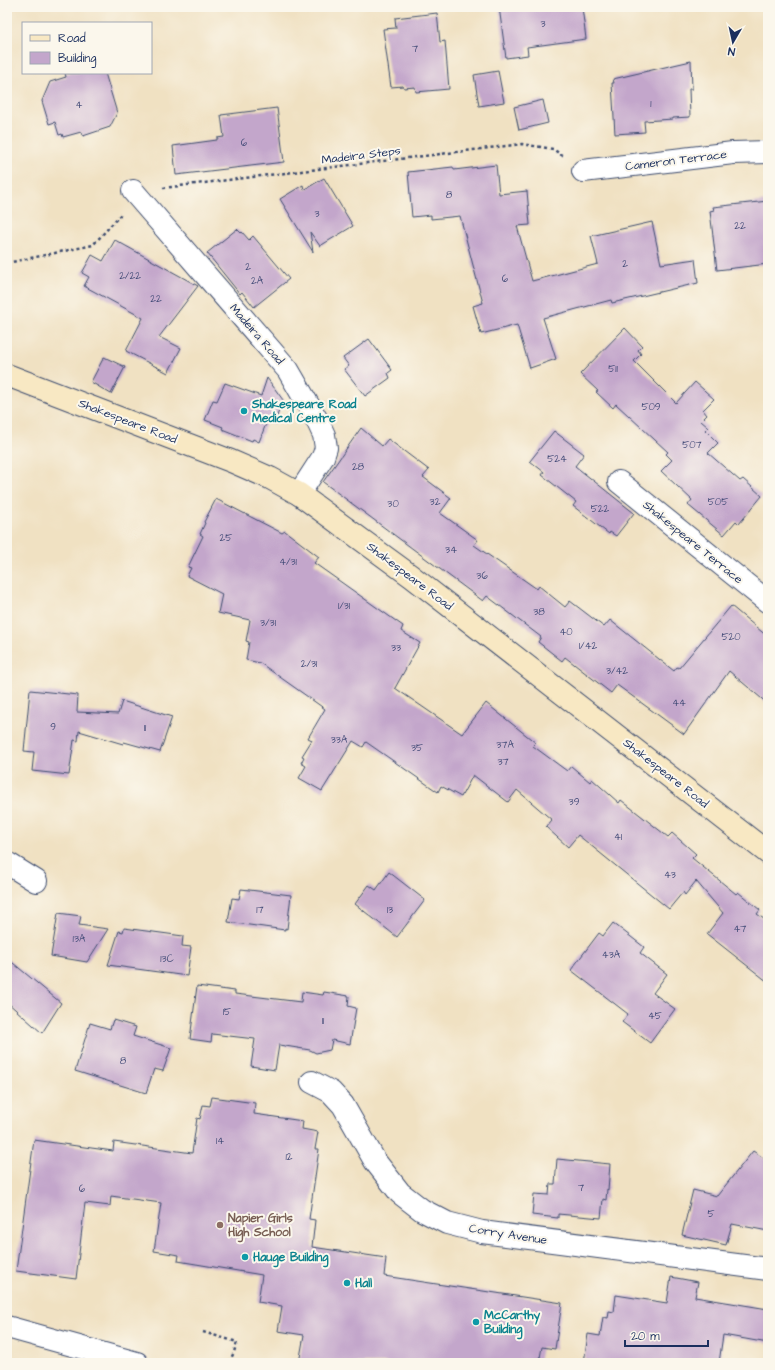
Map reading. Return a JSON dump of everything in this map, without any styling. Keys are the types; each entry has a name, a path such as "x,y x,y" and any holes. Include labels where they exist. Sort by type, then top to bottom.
{"street":[{"name":"Cameron Terrace","path":"583,171 733,153 768,152"},
{"name":"Madeira Road","path":"136,194 288,370 317,420 324,435 326,448 323,458 299,494"},
{"name":"Shakespeare Road","path":"7,375 231,460 270,478 299,494 417,580 768,853"},
{"name":"Shakespeare Terrace","path":"619,482 768,602"},
{"path":"7,863 36,881"},
{"name":"Corry Avenue","path":"312,1082 331,1092 343,1105 375,1161 400,1193 422,1210 447,1224 482,1232 768,1269"},
{"path":"7,1326 137,1363"}],"path":[{"name":"Madeira Steps","path":"136,194 522,144 553,149 583,171"},
{"path":"7,263 93,245 136,194"},
{"path":"203,1332 237,1342 229,1363"}],"building":[{"path":"499,7 582,7 586,39 527,47 528,55 506,58"},
{"path":"437,13 440,42 445,41 449,89 416,92 415,87 391,87 383,29 396,28 395,18"},
{"path":"691,61 692,89 689,89 690,117 644,121 645,132 615,134 613,79"},
{"path":"498,71 504,102 479,106 474,75"},
{"path":"65,74 105,74 117,113 110,127 83,136 81,132 63,137 62,134 59,135 55,122 49,124 42,101 50,82 66,77"},
{"path":"543,100 548,123 519,130 514,107"},
{"path":"277,108 284,162 176,175 173,146 217,140 217,138 224,137 221,115"},
{"path":"496,165 499,194 527,191 530,225 517,226 532,281 598,264 591,236 652,222 661,264 695,259 698,283 612,303 611,300 543,318 556,359 530,368 517,325 481,334 473,306 483,303 460,216 431,219 431,215 412,217 408,172 453,167 454,170"},
{"path":"324,178 353,226 320,246 310,232 313,252 280,199 303,185 304,190"},
{"path":"768,201 768,264 717,270 710,211 714,210 713,207"},
{"path":"237,229 249,240 253,236 289,279 254,307 242,292 240,294 207,253"},
{"path":"115,240 198,286 159,337 181,348 168,373 126,351 143,318 84,286 89,277 82,273 92,255 103,261"},
{"path":"625,328 642,346 638,350 641,354 634,361 676,403 695,382 714,399 703,410 707,415 701,421 708,427 705,430 718,443 708,453 740,481 743,479 762,496 739,524 736,521 724,535 688,505 692,500 661,471 672,460 666,454 668,452 616,404 613,408 580,374"},
{"path":"369,339 392,370 388,373 390,378 365,396 344,369 349,366 343,358"},
{"path":"104,357 125,367 111,394 91,382"},
{"name":"Shakespeare Road Medical Centre","path":"267,378 283,400 274,424 267,421 259,442 253,439 252,441 222,429 223,427 205,420 213,400 217,401 225,383 261,396"},
{"path":"361,428 382,446 388,439 429,470 423,477 451,498 440,513 478,540 474,545 537,589 539,586 565,607 570,601 604,627 610,620 674,671 677,667 679,668 731,606 768,637 768,704 729,671 684,734 617,685 611,693 565,657 562,661 538,642 541,637 487,596 483,601 323,482"},
{"path":"554,431 584,454 575,466 634,513 616,536 610,532 609,534 573,506 576,502 542,475 544,472 530,461"},
{"path":"216,499 282,533 285,531 319,557 314,563 403,626 401,631 420,643 395,688 462,734 486,703 536,743 533,746 567,771 571,766 590,782 592,779 619,803 621,800 668,837 672,833 696,854 692,858 736,894 738,892 760,910 757,914 768,922 768,982 707,934 723,913 696,881 685,895 683,892 669,909 578,835 568,847 546,827 552,820 517,790 508,802 473,775 461,797 441,786 438,792 366,742 363,747 353,741 322,791 299,778 306,766 301,763 304,757 302,756 312,740 308,738 325,709 260,663 246,660 249,642 246,641 250,620 218,613 222,594 187,576 191,568 188,567 203,536 200,534 205,523 204,522"},
{"path":"30,690 78,695 77,712 118,714 122,701 172,717 160,752 124,742 123,744 79,731 78,741 74,740 69,775 32,771 34,752 24,751"},
{"path":"389,872 425,900 397,937 355,904 369,885 376,890"},
{"path":"241,889 291,895 287,929 285,928 285,930 228,922 232,898 239,899"},
{"path":"58,913 81,916 79,925 108,929 87,962 51,956"},
{"path":"613,923 644,947 640,953 667,974 653,993 675,1009 650,1043 622,1022 628,1014 571,970 599,933 603,936"},
{"path":"124,928 183,936 182,946 191,947 187,976 108,965 119,931 123,932"},
{"path":"7,958 61,1003 42,1033 7,1002"},
{"path":"197,986 235,991 235,994 301,1002 302,992 323,995 324,992 349,996 348,1006 356,1008 350,1044 332,1040 330,1050 316,1053 310,1050 279,1045 275,1070 251,1066 255,1039 212,1034 211,1042 190,1039"},
{"path":"113,1020 136,1027 133,1036 171,1048 163,1071 154,1069 146,1093 75,1071 90,1023 110,1029"},
{"path":"212,1097 255,1103 254,1114 303,1121 302,1129 318,1132 315,1149 319,1149 309,1219 315,1220 312,1247 386,1258 384,1276 562,1303 555,1349 542,1347 539,1363 299,1363 304,1335 278,1331 282,1306 258,1302 262,1275 178,1261 179,1255 154,1251 161,1203 111,1196 110,1206 85,1203 76,1279 16,1271 34,1140 113,1151 114,1142 192,1153 197,1118 200,1119 203,1105 210,1106"},
{"path":"753,1151 768,1161 768,1231 732,1224 726,1245 682,1235 693,1190 717,1196"},
{"path":"557,1159 610,1164 608,1190 607,1189 606,1200 603,1199 601,1218 558,1214 558,1218 532,1215 534,1194 549,1195 550,1184 555,1184"},
{"path":"671,1277 698,1282 695,1297 768,1309 768,1343 723,1335 719,1363 584,1363 588,1334 600,1336 603,1317 608,1318 609,1311 614,1312 616,1295 667,1303"}],"place":[{"name":"Shakespeare Road Medical Centre","path":"244,411"},
{"name":"Napier Girls High School","path":"220,1225"},
{"name":"Hauge Building","path":"245,1257"},
{"name":"Hall","path":"347,1283"},
{"name":"McCarthy Building","path":"476,1322"}]}
